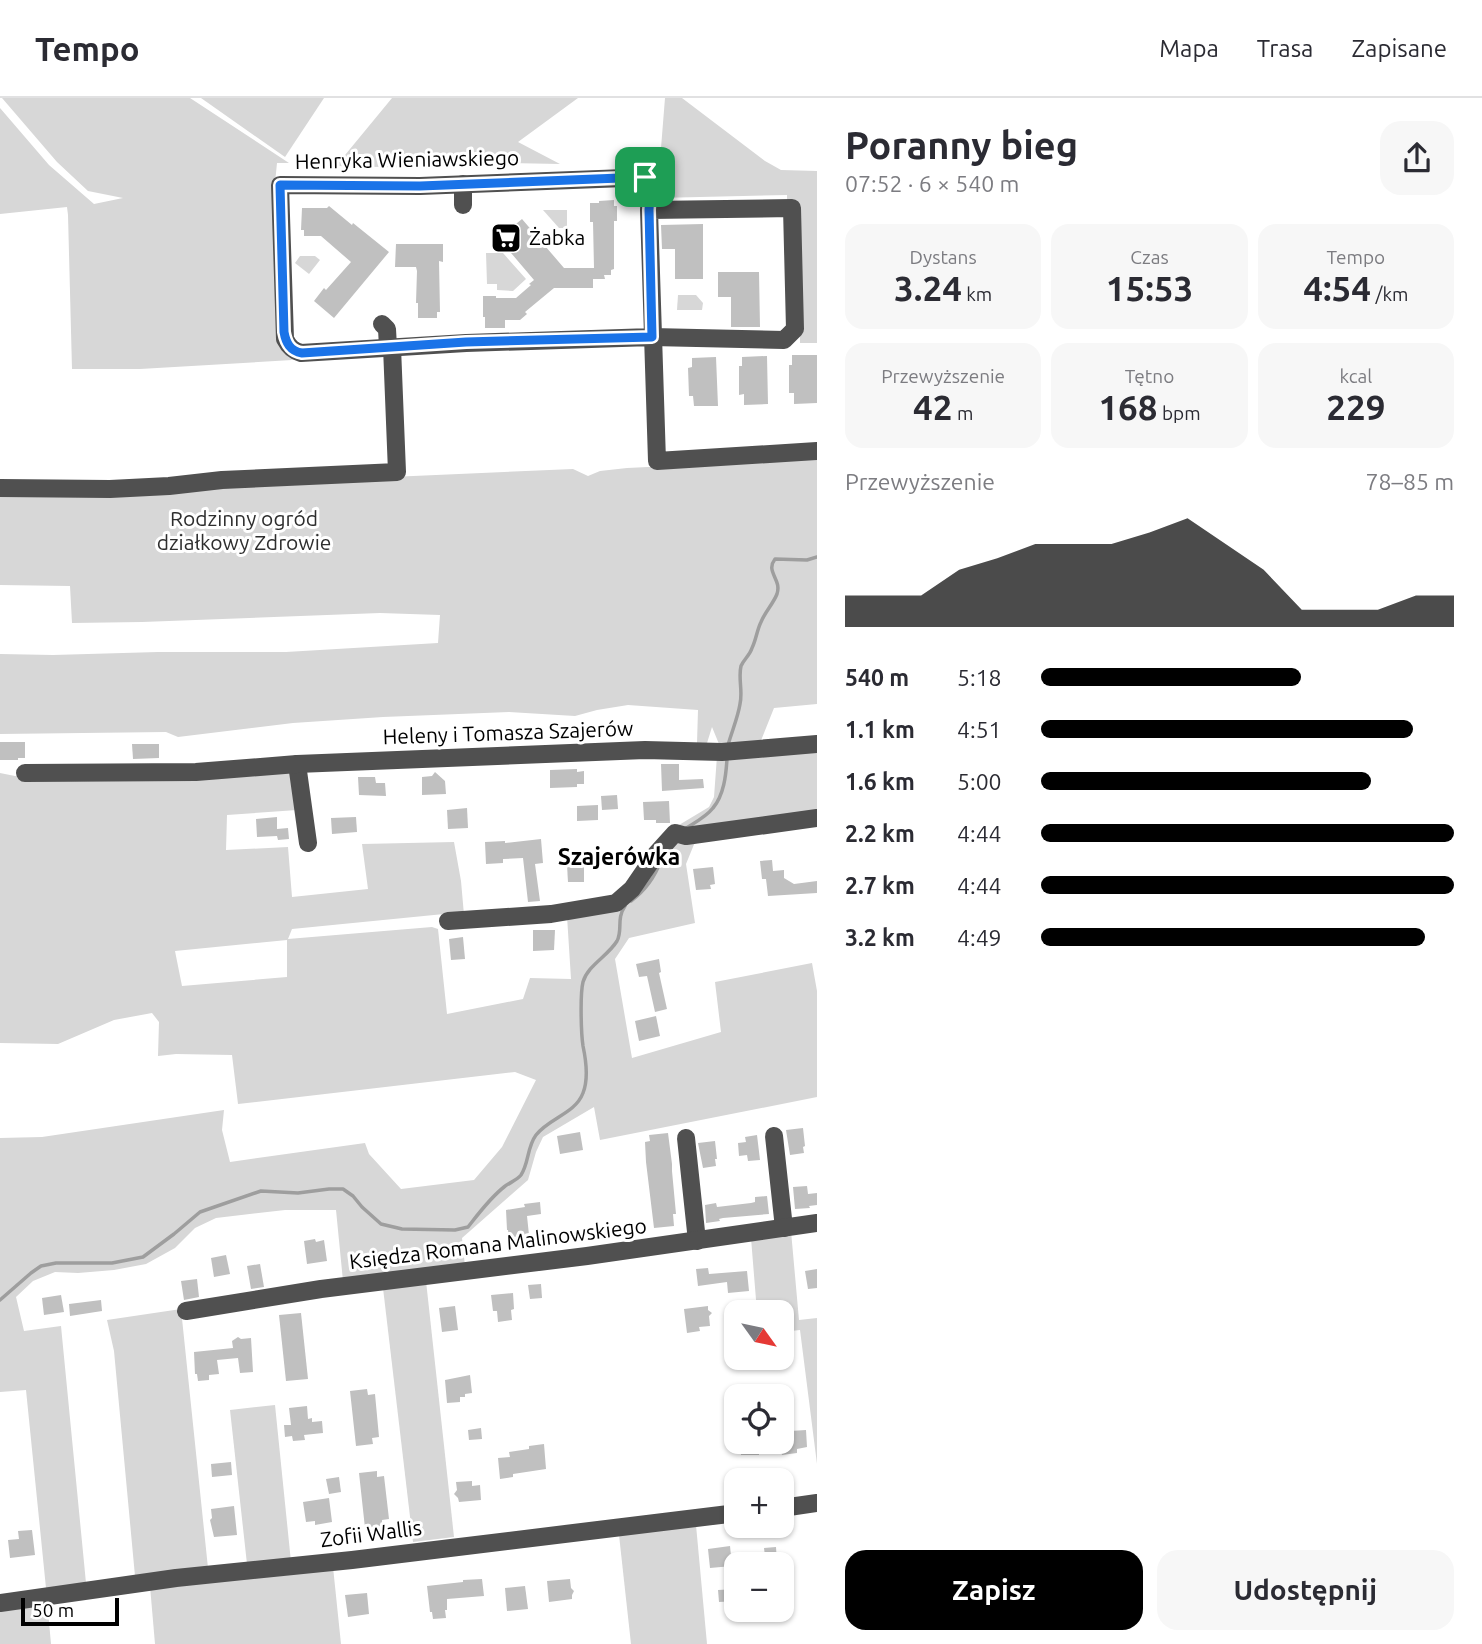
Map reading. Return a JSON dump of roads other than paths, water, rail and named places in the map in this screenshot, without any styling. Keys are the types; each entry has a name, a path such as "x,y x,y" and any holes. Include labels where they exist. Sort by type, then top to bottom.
{"street":[{"name":"Henryka Wieniawskiego","path":"649,210 792,208 795,329 785,340 652,337 466,342 302,353 296,352 288,344 284,332 280,185 420,186 651,177 643,247 644,303 652,337 657,461 817,451"},
{"path":"463,184 463,205"},
{"path":"0,488 110,489 234,479 397,472 390,347 387,329 382,324"},
{"name":"Heleny i Tomasza Szajerów","path":"25,773 196,772 297,764 645,750 722,752 817,744"},
{"path":"297,764 308,843"},
{"path":"447,921 551,914 616,903 632,889 666,840 675,833 686,836 817,818"},
{"path":"774,1136 784,1228"},
{"path":"685,1138 697,1241"},
{"name":"Księdza Romana Malinowskiego","path":"186,1311 321,1289 587,1256 817,1223"},
{"path":"794,1506 817,1503"},
{"name":"Zofii Wallis","path":"5,1602 176,1578 352,1560 724,1515"}],"waterway":[{"path":"728,745 740,704 741,666 777,594 772,564 775,559 807,560 817,557"},
{"path":"685,829 707,814 717,803 724,785 727,759"},
{"path":"631,901 649,883 661,860"},
{"path":"0,1300 41,1266 56,1263 112,1263 143,1257 200,1212 261,1191 298,1193 343,1189 381,1224 402,1229 455,1230 468,1227 494,1196 521,1175 531,1145 541,1129 574,1106 583,1093 586,1075 581,1023 583,982 589,971 617,941 625,906"}],"place":[{"name":"Żabka","path":"506,238"}],"district":[{"name":"Szajerówka","path":"619,857"}],"park label":[{"name":"Rodzinny ogród działkowy Zdrowie","path":"244,531"}]}
